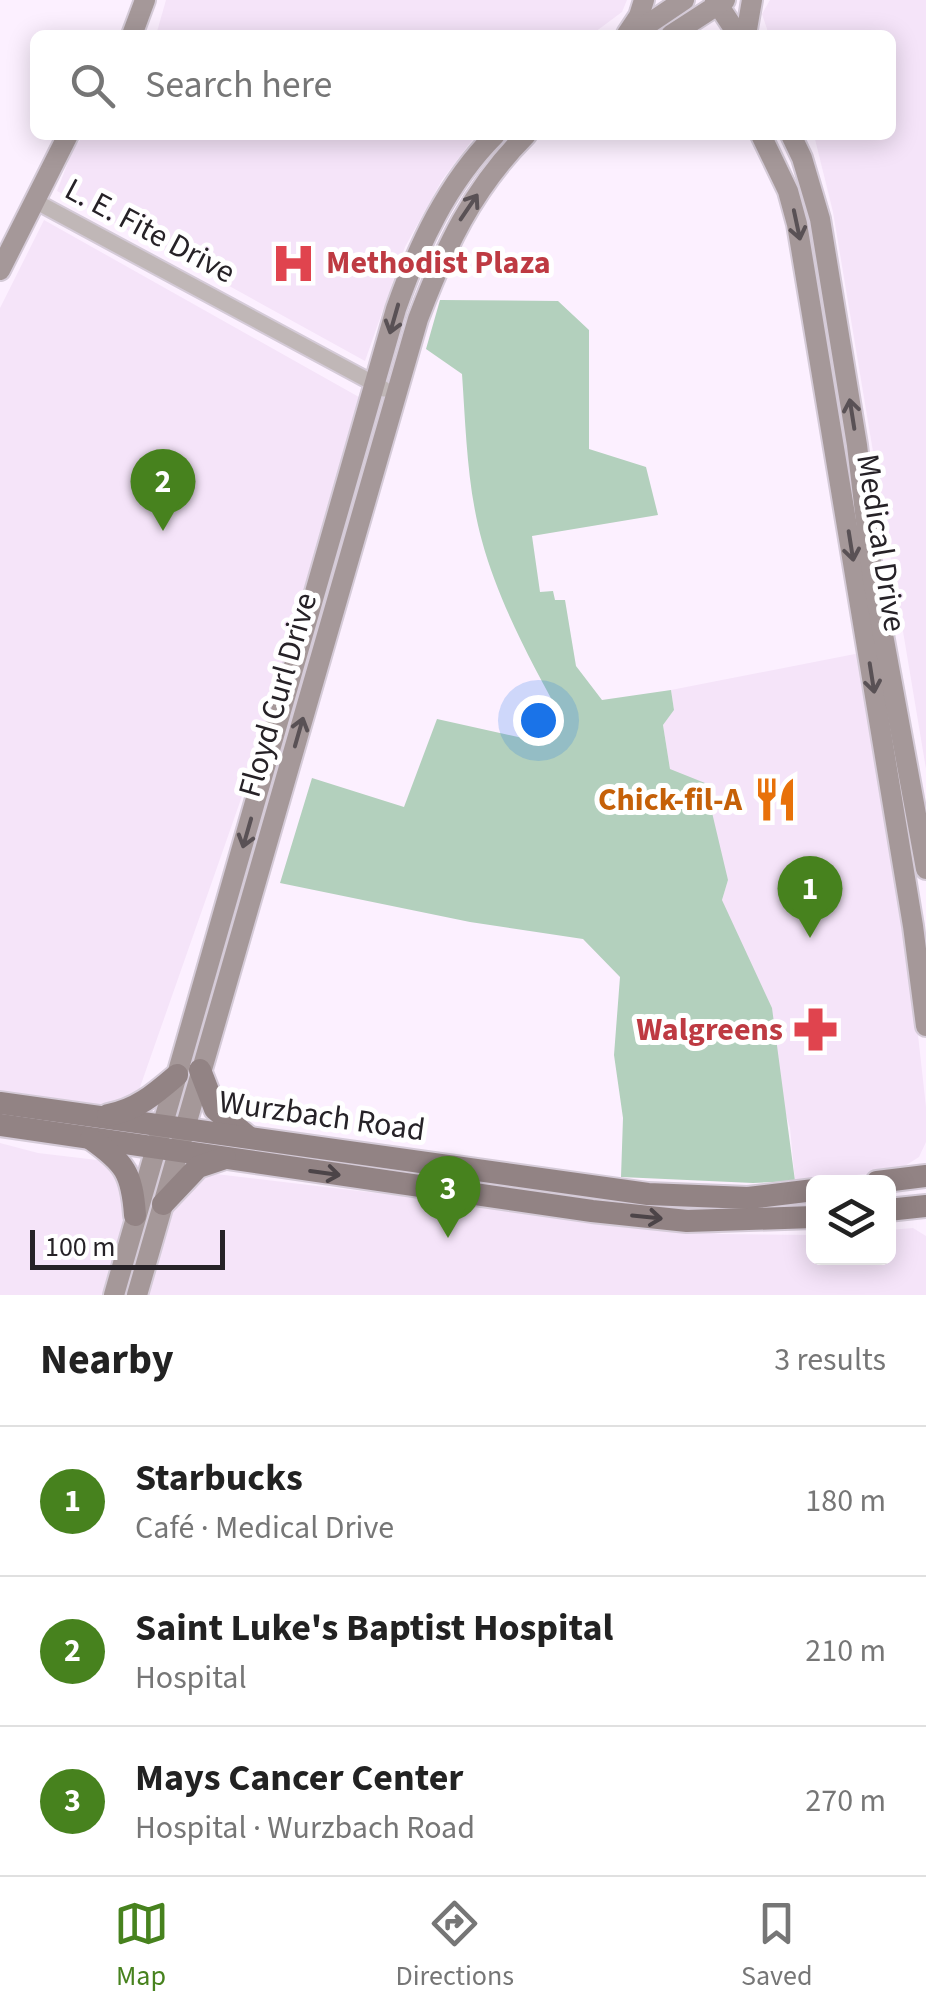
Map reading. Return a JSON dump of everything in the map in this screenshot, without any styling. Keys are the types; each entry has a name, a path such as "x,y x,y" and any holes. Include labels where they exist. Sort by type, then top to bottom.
{"main road":[{"path":"136,1215 128,1172 93,1127 132,1108 188,1072 214,1108 250,1138"},
{"name":"Wurzbach Road","path":"0,1103 93,1127 170,1138 250,1138 648,1194 748,1198 806,1191"},
{"name":"Wurzbach Road","path":"0,1125 93,1127"},
{"name":"Wurzbach Road","path":"170,1138 228,1158 632,1216 706,1221 806,1218"},
{"path":"896,1175 926,1154"},
{"path":"163,1204 198,1167 228,1158"},
{"path":"896,1180 926,1176"},
{"path":"896,1209 926,1206"},
{"path":"896,1210 926,1218"}],"street":[{"path":"134,30 145,0"},
{"path":"631,30 644,0"},
{"path":"637,30 682,0 700,28 719,2 735,30"},
{"path":"747,30 752,0"},
{"path":"0,270 65,140"},
{"name":"Floyd Curl Drive","path":"114,1295 136,1215 170,1138 396,310 440,208 491,140"},
{"name":"Floyd Curl Drive","path":"188,1072 418,319 458,223 501,160 521,140"},
{"name":"Medical Drive","path":"764,140 788,191 797,224 913,926 926,1026"},
{"name":"Medical Drive","path":"793,140 820,219 874,580 926,869"},
{"name":"L. E. Fite Drive","path":"35,200 396,395"},
{"path":"429,228 450,240"},
{"path":"822,372 844,368"},
{"name":"Floyd Curl Drive","path":"138,1295 163,1204 170,1138"}],"shaded area":[{"path":"166,0 627,0 622,12 598,30 157,30"},
{"path":"770,0 926,0 926,769 833,212 815,140 896,140 896,30 767,30 762,14"},
{"name":"Methodist Plaza","path":"80,140 472,140 442,180 405,247 365,361 57,191"},
{"path":"44,220 366,401 241,799 138,1093 107,1109 0,1091 0,308"},
{"path":"860,653 912,981 926,1107 926,1142 919,1157 897,1171 806,1175 806,1180 795,1181 790,1128 722,900 728,880 670,769 663,725 674,710 671,690"},
{"path":"0,1143 38,1153 722,1234 806,1235 806,1265 896,1265 896,1229 913,1228 926,1236 926,1295 0,1295"}],"green space":[{"path":"440,300 558,301 589,330 589,449 646,467 658,515 532,536 540,592 553,591 555,600 565,600 576,666 602,700 671,690 674,710 663,725 670,769 705,783 728,880 722,900 772,1008 795,1181 621,1177 623,1118 614,1055 620,977 583,939 470,922 280,883 312,778 404,807 437,719 550,744 564,722 507,611 489,565 470,479 462,374 426,349"}],"place":[{"name":"Methodist Plaza","path":"293,263"},
{"name":"Saint Luke's Baptist Hospital","path":"163,531"},
{"name":"Chick-fil-A","path":"775,800"},
{"name":"Starbucks","path":"810,938"},
{"name":"Walgreens","path":"816,1030"},
{"name":"Mays Cancer Center","path":"448,1238"}]}
